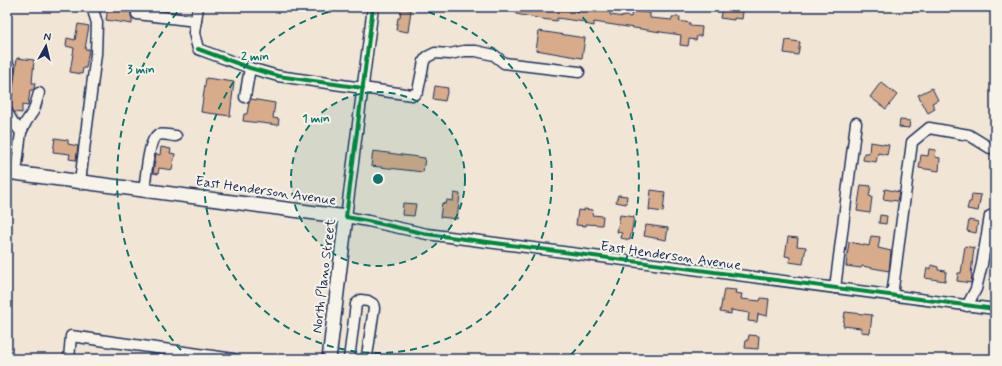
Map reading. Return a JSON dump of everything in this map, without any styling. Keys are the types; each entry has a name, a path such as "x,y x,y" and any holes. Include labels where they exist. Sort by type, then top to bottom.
{"main road":[{"name":"East Henderson Avenue","path":"12,173 346,217"},
{"name":"North Plano Street","path":"329,359 346,217"}],"street":[{"path":"80,182 96,54 97,23 92,7"},
{"path":"198,7 194,33 198,49 264,73 284,77 412,95 416,94 418,91 424,62 427,57 435,53 450,54 464,51 476,51 494,55 504,63 579,72"},
{"name":"North Plano Street","path":"346,217 373,7"},
{"path":"137,14 196,21"},
{"path":"7,80 9,66"},
{"path":"245,97 250,68"},
{"path":"12,173 21,132 34,110 39,92"},
{"path":"7,112 21,132"},
{"path":"834,288 856,123"},
{"path":"892,296 912,142 929,128 969,135 990,148"},
{"path":"144,190 150,148 154,137 159,134 176,136"},
{"path":"967,306 976,289 990,216"},
{"name":"East Henderson Avenue","path":"346,217 427,234 995,309"},
{"path":"349,359 356,304 361,300 368,301 373,304 374,308 367,356 370,359"},
{"path":"69,359 71,336 234,359"}],"building":[{"path":"108,7 134,7 131,13 132,24 106,20"},
{"path":"517,7 571,7 571,9 592,10 592,7 604,7 611,8 610,15 624,17 631,17 632,11 650,13 650,18 672,20 672,17 680,17 679,21 690,23 690,26 702,27 701,36 697,36 696,40 689,39 688,46 680,45 681,35 594,22 594,26 585,24 585,22 557,18 557,21 542,19 516,14"},
{"path":"722,8 743,12 742,19 734,18 734,20 720,18"},
{"path":"401,9 411,10 408,32 396,30"},
{"path":"78,24 89,26 85,49 89,49 86,68 83,68 82,74 70,72 74,48 66,46 67,38 75,40"},
{"path":"539,31 585,38 582,58 536,50"},
{"path":"786,40 800,42 798,55 784,53"},
{"path":"17,58 34,60 32,83 35,83 34,89 30,90 28,106 22,105 22,113 14,112 11,107"},
{"path":"206,78 234,82 230,116 201,112"},
{"path":"881,82 897,95 886,109 870,97"},
{"path":"435,86 448,88 445,101 433,99"},
{"path":"932,88 938,100 932,103 935,109 928,113 918,95"},
{"path":"251,99 275,103 273,118 279,119 278,125 243,121 244,114 247,114"},
{"path":"900,120 910,121 909,128 899,127"},
{"path":"55,138 68,140 68,144 78,146 76,160 69,159 70,154 53,152"},
{"path":"870,142 889,145 887,155 878,153 876,162 863,160 864,153 869,153"},
{"path":"161,147 171,149 170,153 175,154 172,170 159,168 158,174 153,173 156,154 160,155"},
{"path":"929,149 936,150 935,157 940,158 939,171 919,168 921,155 928,156"},
{"path":"373,151 425,158 423,172 371,166"},
{"path":"861,185 871,186 869,196 872,197 870,213 857,211"},
{"path":"885,189 899,192 897,201 883,199"},
{"path":"651,190 665,192 663,212 649,210"},
{"path":"454,193 460,194 457,219 440,217 442,203 446,204 447,200 453,201"},
{"path":"972,194 981,195 978,211 967,209 969,202 971,202"},
{"path":"618,195 627,196 626,204 616,202"},
{"path":"403,203 416,204 414,216 402,215"},
{"path":"584,209 593,210 592,215 603,216 602,225 576,225 578,210 584,211"},
{"path":"620,215 634,217 630,240 621,238 622,233 617,232"},
{"path":"880,215 887,216 886,224 879,223"},
{"path":"969,220 978,222 976,233 967,231"},
{"path":"646,225 668,228 666,240 644,236"},
{"path":"871,236 880,237 878,248 891,251 889,271 862,266 861,268 846,266 849,242 869,246"},
{"path":"788,237 798,238 797,246 806,247 803,264 789,262 790,257 785,256"},
{"path":"965,246 974,248 971,283 957,281 958,273 961,273"},
{"path":"931,265 938,267 938,270 946,271 945,281 925,278 927,268 931,269"},
{"path":"724,289 736,290 735,293 742,294 741,299 760,301 761,298 769,299 767,316 758,314 757,322 748,321 749,313 731,310 731,314 720,312"},
{"path":"845,312 872,315 870,333 861,332 861,328 843,326"},
{"path":"749,335 759,336 758,349 745,348 746,340 748,340"}],"cycle path":[{"path":"373,7 346,217 427,234 995,309"},
{"path":"198,49 250,68 278,76 363,88"}]}
